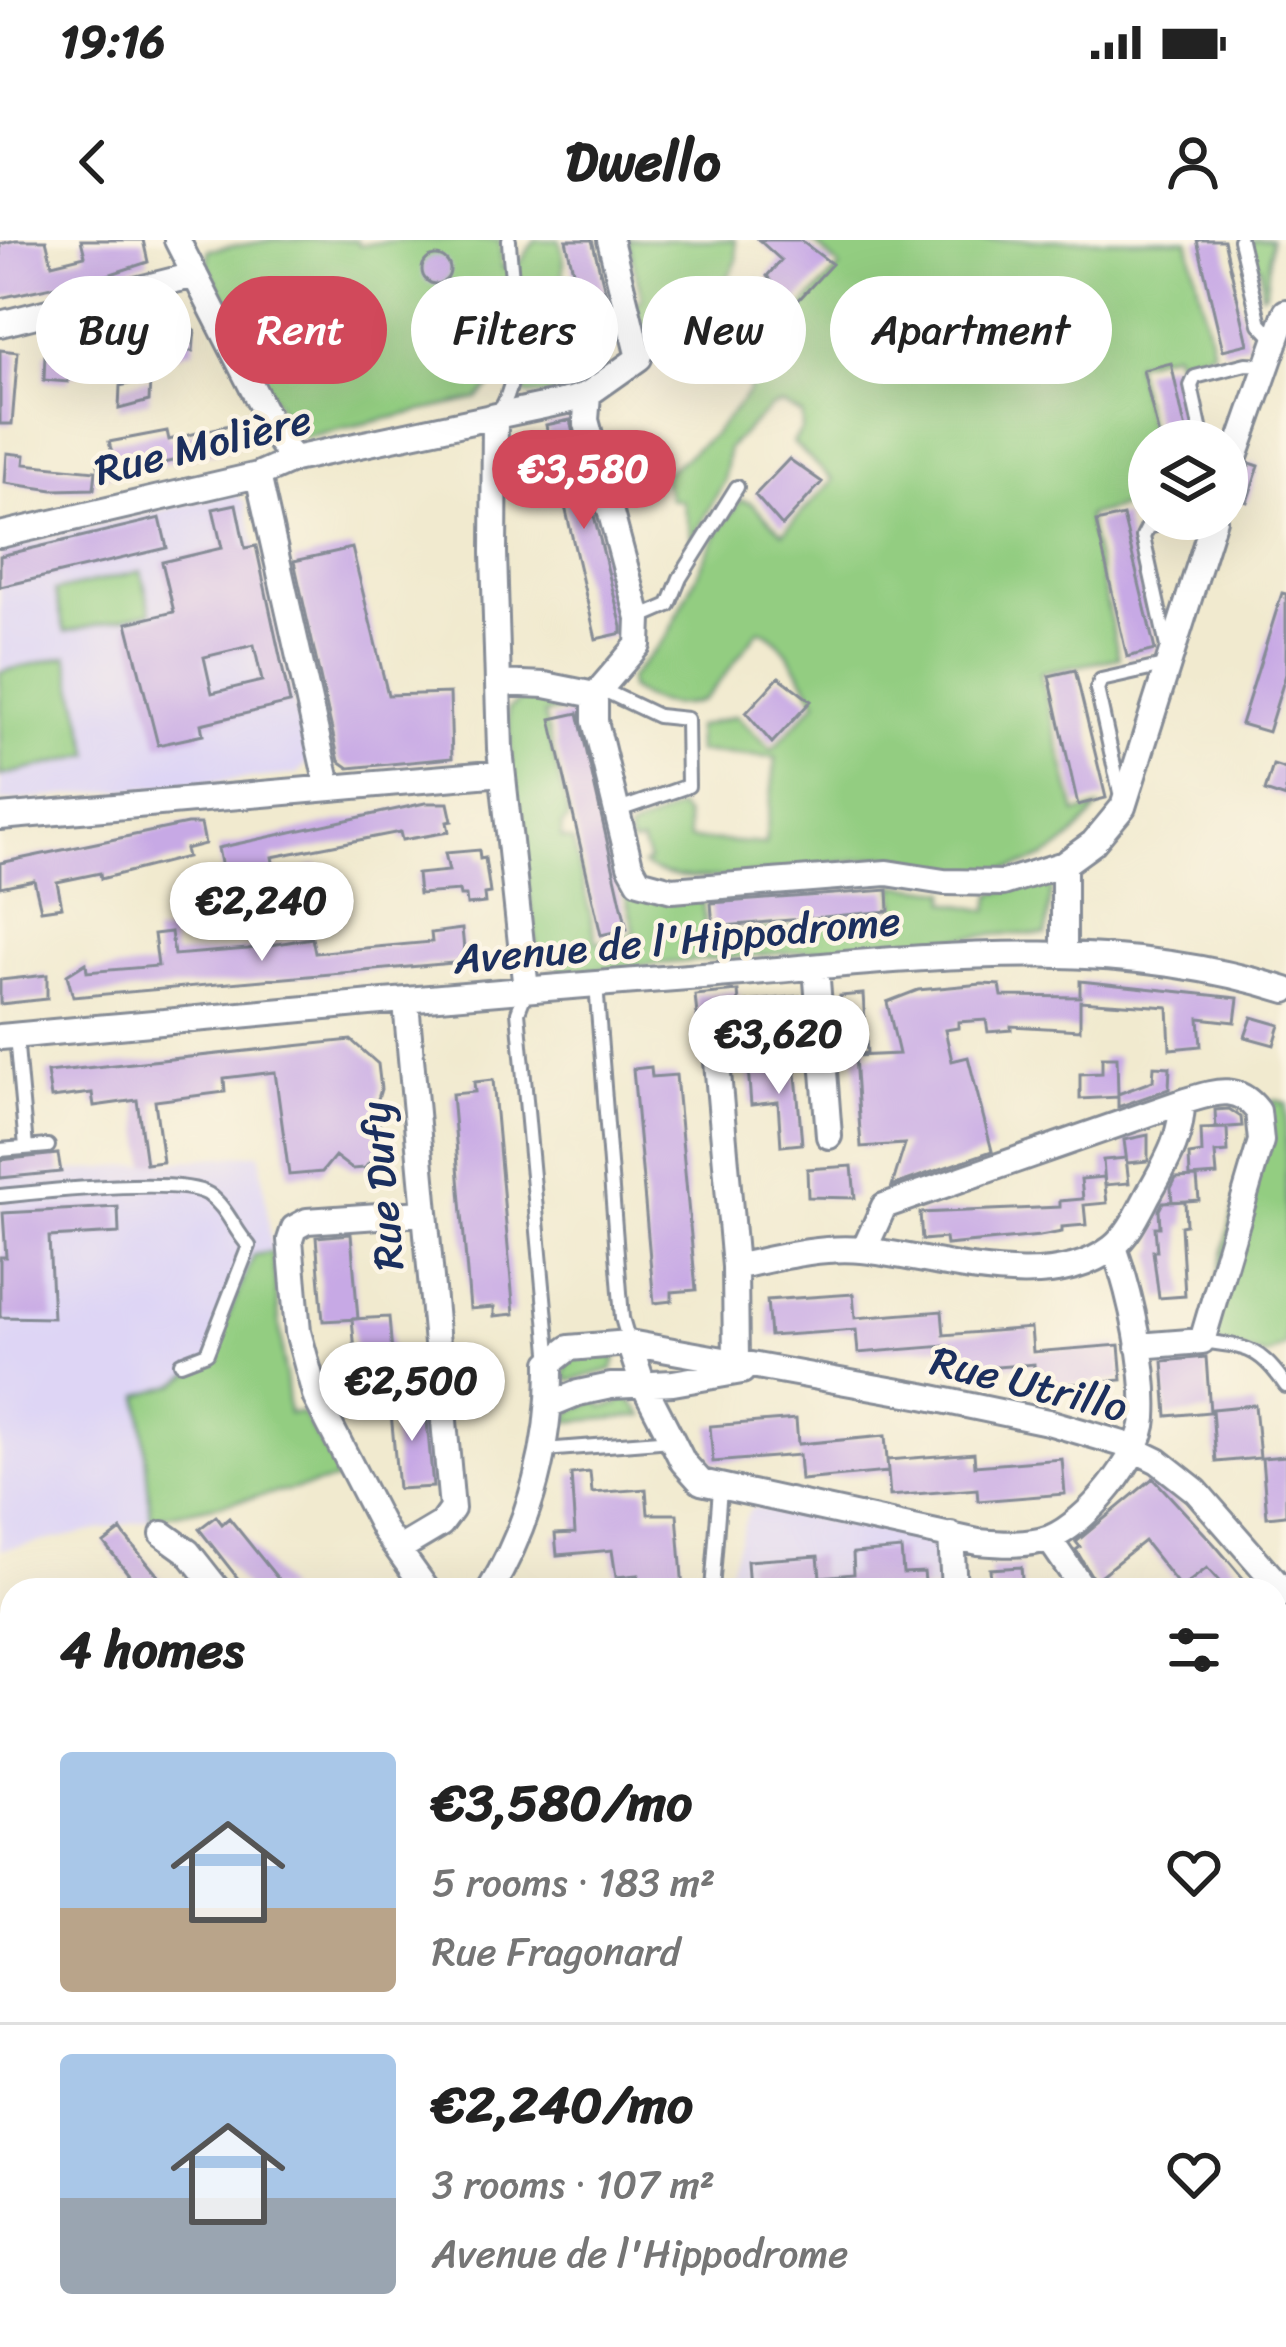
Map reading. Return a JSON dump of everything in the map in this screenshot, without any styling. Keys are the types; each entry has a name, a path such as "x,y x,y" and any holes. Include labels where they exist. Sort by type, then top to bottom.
{"street":[{"path":"177,240 281,443 294,459"},
{"path":"610,240 639,358 588,394 586,421 639,618 638,645 598,692 595,721 630,865 639,881 672,890 887,873 944,883 1003,884 1064,864 1093,842 1123,807 1208,540"},
{"path":"0,324 195,275"},
{"path":"1248,420 1286,313"},
{"name":"Rue Molière","path":"0,535 258,475 294,459 588,394"},
{"path":"495,418 502,773 526,990"},
{"path":"258,475 328,786"},
{"path":"499,683 598,692"},
{"path":"0,817 502,773"},
{"path":"1064,864 1064,952"},
{"name":"Avenue de l'Hippodrome","path":"8,1036 967,955 1064,952 1166,965 1286,990"},
{"path":"816,967 829,1136"},
{"name":"Rue Dufy","path":"399,1549 441,1524 452,1509 406,1003"},
{"path":"716,1050 735,1267 736,1363"},
{"path":"865,1250 884,1207 1183,1102 1229,1090 1238,1093 1258,1111 1261,1127 1202,1341 1138,1346"},
{"path":"735,1267 835,1249 992,1270 1076,1266 1114,1247 1137,1215 1174,1148 1182,1128 1183,1102"},
{"path":"419,1578 384,1529 316,1398 298,1332 290,1240 293,1228 307,1221 422,1213"},
{"path":"629,1343 642,1382 701,1483 1009,1545 1049,1539 1085,1514 1136,1450 1144,1420 1128,1287 1114,1247"},
{"name":"Rue Utrillo","path":"550,1363 569,1348 629,1343 1048,1422 1158,1461 1196,1491 1272,1578"},
{"path":"497,1578 524,1520 542,1450 550,1404 550,1363"},
{"name":"Rue Utrillo","path":"550,1404 578,1393 642,1382 673,1383 767,1369"},
{"path":"163,1534 188,1552 209,1578"},
{"path":"951,1535 953,1578"},
{"path":"1049,1539 1076,1578"}],"lane":[{"path":"495,418 509,397 512,370 509,240"},
{"path":"1198,420 1191,386 1196,377 1271,353 1240,240"},
{"path":"639,618 669,604 736,488"},
{"path":"1123,807 1096,689 1101,680 1171,664 1144,540"},
{"path":"598,692 658,716 688,719 688,786 616,811"},
{"path":"596,984 622,1318 629,1343"},
{"path":"526,990 518,1012 550,1363"},
{"path":"8,1036 26,1148"},
{"path":"0,1150 48,1146"},
{"path":"0,1196 173,1185 205,1192 224,1208 249,1246 207,1353 181,1363"},
{"path":"1202,1341 1243,1347 1266,1357 1286,1385"},
{"path":"542,1450 672,1440"},
{"path":"713,1578 720,1489"}],"shaded area":[{"path":"234,493 245,502 308,762 297,774 0,802 0,549"},
{"path":"260,1153 272,1252 254,1255 209,1361 175,1385 141,1396 151,1519 0,1550 0,1178"},
{"path":"754,1507 924,1538 938,1551 940,1578 727,1578 748,1512"}],"green space":[{"path":"274,240 356,240 359,245 500,240 502,268 520,263 535,240 560,240 564,261 563,276 411,276 411,384 492,384 478,399 303,437 266,384 387,384 387,276 215,276 215,280 208,250"},
{"path":"628,240 735,240 737,260 728,276 642,276 642,298"},
{"path":"811,240 1188,240 1213,351 1176,360 1174,352 1134,363 1147,420 1128,420 1128,514 1125,506 1087,516 1119,658 1040,673 1076,813 1099,808 1052,853 999,870 963,873 881,857 723,877 664,874 643,865 649,861 642,843 631,844 628,831 679,808 686,816 689,839 765,844 776,758 697,752 696,727 736,716 772,750 817,701 784,649 759,630 715,687 695,703 665,704 629,688 629,679 668,635 718,531 741,500 751,503 783,533 833,480 793,443 802,429 802,415 782,404 771,407 728,448 724,482 692,540 682,501 670,498 662,476 714,434 749,392 750,384 806,384 806,303 830,278 830,384 1112,384 1112,276 832,276 840,267"},
{"path":"1254,240 1271,240 1266,291 1261,294 1261,266 1254,266 1248,245"},
{"path":"642,298 642,328 634,305"},
{"path":"522,384 573,384 548,394 525,394"},
{"path":"141,571 151,612 65,632 55,591"},
{"path":"67,656 91,755 0,776 0,672"},
{"path":"572,697 581,705 544,714 569,819 562,825 561,838 573,841 597,943 635,933 622,881 702,897 706,934 896,917 895,885 947,891 947,902 988,911 992,894 1040,882 1052,885 1046,935 1004,934 565,972 537,953 508,709 523,698"},
{"path":"1274,1100 1286,1103 1286,1345 1266,1356 1202,1341 1258,1111"},
{"path":"272,1252 289,1413 302,1413 342,1479 151,1519 140,1395 175,1385 209,1361 254,1255"},
{"path":"590,1350 616,1357 613,1369 570,1381 565,1377 566,1364"},
{"path":"622,1398 632,1401 644,1416 565,1422 573,1410 596,1401 604,1407 619,1404"}],"building":[{"path":"46,240 52,264 85,256 81,240 143,240 148,262 103,276 36,276 36,290 0,298 0,244"},
{"path":"566,240 592,240 601,276 574,276"},
{"path":"759,240 800,240 832,264 806,292 806,276 767,276 781,260"},
{"path":"1197,240 1224,240 1248,344 1223,350"},
{"path":"431,257 441,257 449,265 448,276 423,275 423,265"},
{"path":"0,350 18,352 12,424 0,424"},
{"path":"1171,363 1184,420 1155,420 1143,370"},
{"path":"150,384 149,401 119,409 120,386"},
{"path":"570,420 622,627 622,633 596,639 546,425"},
{"path":"233,424 238,444 226,449 101,477 96,457 112,453 109,442 167,431 169,440"},
{"path":"7,453 25,455 24,464 96,471 94,489 53,490 5,483"},
{"path":"789,459 822,482 782,526 755,495"},
{"path":"1250,463 1259,466 1248,499"},
{"path":"236,504 245,548 256,546 290,703 201,724 203,735 158,745 127,623 174,612 162,562 222,548 213,509","holes":["254,645 262,681 212,693 204,657"]},
{"path":"1123,516 1155,650 1127,657 1096,522"},
{"path":"160,518 167,548 0,587 0,556"},
{"path":"352,548 388,695 450,693 452,758 349,768 339,761 294,561"},
{"path":"1282,593 1286,594 1286,674 1268,732 1241,724"},
{"path":"1075,670 1106,798 1078,805 1049,676"},
{"path":"779,677 811,701 772,743 746,713"},
{"path":"578,713 627,929 601,935 551,719"},
{"path":"1273,765 1286,769 1286,798 1265,791"},
{"path":"425,803 448,803 449,832 402,840 400,832 272,857 279,894 271,895 273,910 250,912 251,919 208,924 206,906 229,903 218,848"},
{"path":"201,824 205,844 185,849 187,857 101,879 100,873 57,882 62,907 41,910 34,880 0,887 0,863"},
{"path":"479,850 480,859 485,858 490,893 484,894 485,903 467,905 459,891 419,894 417,874 449,871 445,853"},
{"path":"318,865 329,911 312,913 308,867"},
{"path":"888,890 889,911 713,927 711,903"},
{"path":"462,929 465,959 453,963 73,997 67,975 86,963 87,972 158,966 154,934 171,932 174,955 312,938 315,953 432,942 431,933"},
{"path":"47,975 47,999 0,1004 0,980"},
{"path":"1080,981 1238,998 1235,1022 1199,1018 1201,1046 1170,1049 1168,1007 1080,1001 1080,1030 1011,1026 1011,1030 988,1032 986,1020 958,1022 958,1028 945,1030 952,1061 968,1057 992,1151 892,1186 905,1144 861,1147 855,1056 899,1054 887,1002 918,990 982,984 1000,985 1002,996 1080,997"},
{"path":"738,991 739,1003 799,996 804,1060 781,1061 779,1031 699,1035 695,995"},
{"path":"863,994 867,1053 844,1056 840,996"},
{"path":"1252,1017 1280,1025 1274,1045 1245,1037"},
{"path":"351,1040 378,1064 381,1089 372,1119 381,1126 383,1145 365,1168 352,1169 335,1156 322,1172 289,1175 275,1072 224,1078 225,1092 155,1101 163,1162 146,1164 137,1100 94,1106 92,1093 51,1098 47,1072"},
{"path":"1102,1057 1117,1057 1118,1094 1153,1081 1154,1066 1170,1067 1169,1089 1118,1107 1118,1097 1080,1099 1080,1074 1102,1073"},
{"path":"795,1063 802,1144 781,1146 778,1102 751,1105 748,1067"},
{"path":"651,1067 652,1077 676,1075 696,1290 672,1292 672,1301 654,1303 633,1069"},
{"path":"493,1080 514,1314 494,1316 494,1307 470,1309 452,1094 475,1092 474,1082"},
{"path":"1229,1109 1241,1117 1242,1126 1216,1128 1215,1110"},
{"path":"1227,1128 1228,1152 1215,1153 1217,1175 1190,1177 1189,1155 1202,1153 1201,1129"},
{"path":"1148,1135 1148,1161 1127,1163 1124,1140"},
{"path":"58,1154 61,1172 0,1178 0,1160"},
{"path":"1126,1158 1129,1183 1105,1185 1103,1160"},
{"path":"852,1166 855,1198 808,1197 807,1169"},
{"path":"1104,1177 1107,1203 1084,1205 1086,1225 1062,1227 1062,1232 1040,1236 946,1245 945,1238 922,1240 920,1213 1060,1207 1060,1201 1083,1199 1081,1179"},
{"path":"1197,1177 1199,1200 1172,1202 1176,1178"},
{"path":"1185,1201 1186,1225 1181,1226 1185,1296 1159,1298 1153,1251 1157,1251 1159,1210 1163,1202"},
{"path":"118,1207 119,1233 49,1237 53,1318 0,1317 0,1257 6,1257 3,1213"},
{"path":"351,1234 358,1319 323,1321 316,1237"},
{"path":"853,1294 855,1318 942,1311 944,1335 1031,1328 1033,1352 1119,1345 1122,1380 1035,1387 1034,1364 947,1371 945,1346 858,1353 856,1330 770,1336 767,1300"},
{"path":"389,1317 396,1401 360,1405 352,1319"},
{"path":"1206,1357 1210,1412 1167,1416 1163,1361"},
{"path":"425,1399 433,1487 398,1489 390,1402"},
{"path":"1255,1405 1260,1458 1216,1462 1212,1409"},
{"path":"796,1419 798,1444 885,1436 888,1472 801,1480 799,1455 713,1462 710,1426"},
{"path":"974,1453 975,1466 1062,1459 1065,1494 978,1501 977,1489 890,1496 887,1460"},
{"path":"1286,1456 1286,1515 1267,1517 1262,1458"},
{"path":"590,1472 592,1493 646,1489 648,1514 677,1514 682,1578 616,1577 612,1550 557,1555 555,1534 575,1533 571,1474"},
{"path":"1153,1478 1243,1578 1216,1578 1207,1568 1194,1578 1173,1578 1144,1541 1101,1575 1103,1578 1093,1578 1076,1542"},
{"path":"216,1516 222,1524 229,1518 277,1578 238,1578 199,1529"},
{"path":"121,1530 160,1578 132,1578 104,1543"},
{"path":"901,1549 903,1573 924,1572 925,1578 748,1578 747,1561 818,1556 820,1577 854,1574 853,1553"},
{"path":"1021,1567 1022,1578 991,1578 990,1569"}]}
